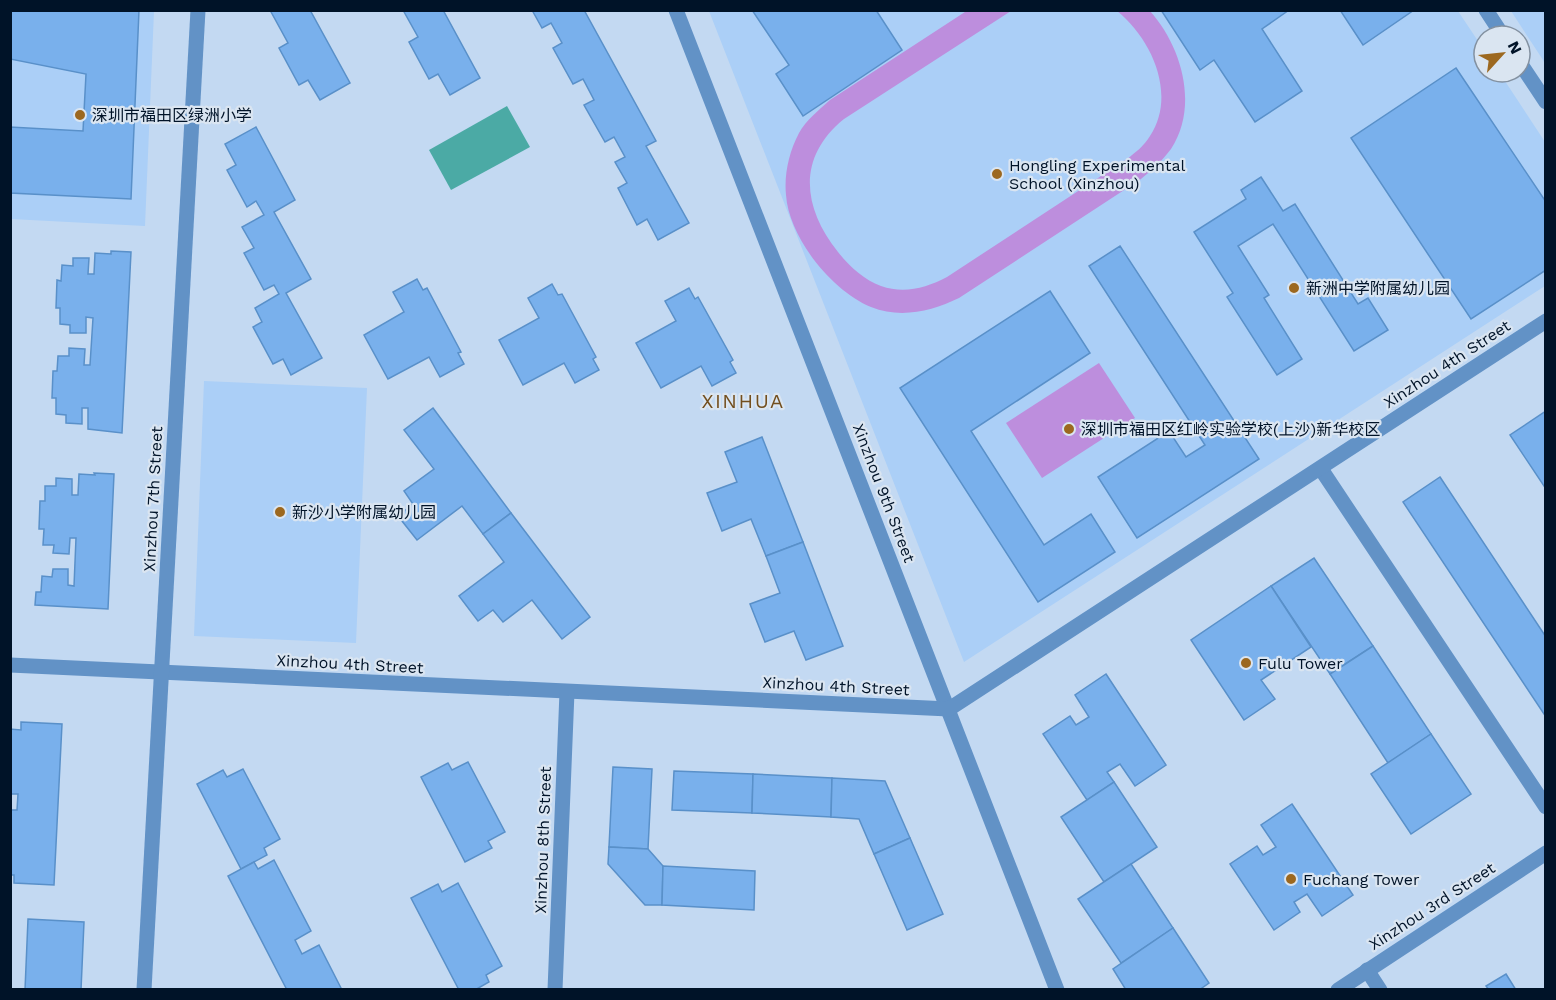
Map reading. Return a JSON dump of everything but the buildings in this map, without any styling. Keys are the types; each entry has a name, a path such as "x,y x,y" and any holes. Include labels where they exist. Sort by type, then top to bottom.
{"street":[{"name":"Xinzhou 7th Street","path":"144,990 198,10"},
{"name":"Xinzhou 9th Street","path":"676,10 1057,990"},
{"path":"1486,10 1495,24"},
{"path":"1532,82 1545,102"},
{"name":"Xinzhou 4th Street","path":"10,665 162,674 949,709 1321,469 1545,321"},
{"path":"1321,469 1545,807"},
{"name":"Xinzhou 8th Street","path":"555,990 567,692"},
{"name":"Xinzhou 3rd Street","path":"1338,990 1545,853"},
{"path":"1367,970 1380,990"}],"shaded area":[{"path":"968,10 1011,11 844,119 818,149 812,166 810,183 817,218 842,257 869,280 881,286 906,290 923,287 947,277 1127,159 1142,146 1158,120 1161,86 1150,52 1130,23 1117,11 1150,11 1171,42 1183,77 1185,96 1184,114 1179,132 1168,153 1141,179 959,298 938,307 916,312 882,311 856,299 842,289 815,261 804,245 789,212 786,195 790,155 802,128 830,100"},
{"name":"深圳市福田区绿洲小学","path":"11,11 154,11 145,226 11,219"},
{"path":"709,11 1458,11 1472,32 1472,84 1507,84 1545,142 1545,286 964,662"},
{"path":"1511,11 1545,11 1545,64 1532,43 1532,24 1519,24"},
{"path":"507,106 530,147 451,190 429,150"},
{"path":"1099,363 1135,418 1042,478 1006,423"},
{"name":"新沙小学附属幼儿园","path":"204,381 367,388 356,643 194,636"}],"place":[{"name":"深圳市福田区绿洲小学","path":"80,115"},
{"name":"Hongling Experimental School (Xinzhou)","path":"997,174"},
{"name":"新洲中学附属幼儿园","path":"1294,288"},
{"name":"深圳市福田区红岭实验学校(上沙)新华校区","path":"1069,429"},
{"name":"新沙小学附属幼儿园","path":"280,512"},
{"name":"Fulu Tower","path":"1246,663"},
{"name":"Fuchang Tower","path":"1291,879"}],"district":[{"name":"XINHUA","path":"743,401"}]}
